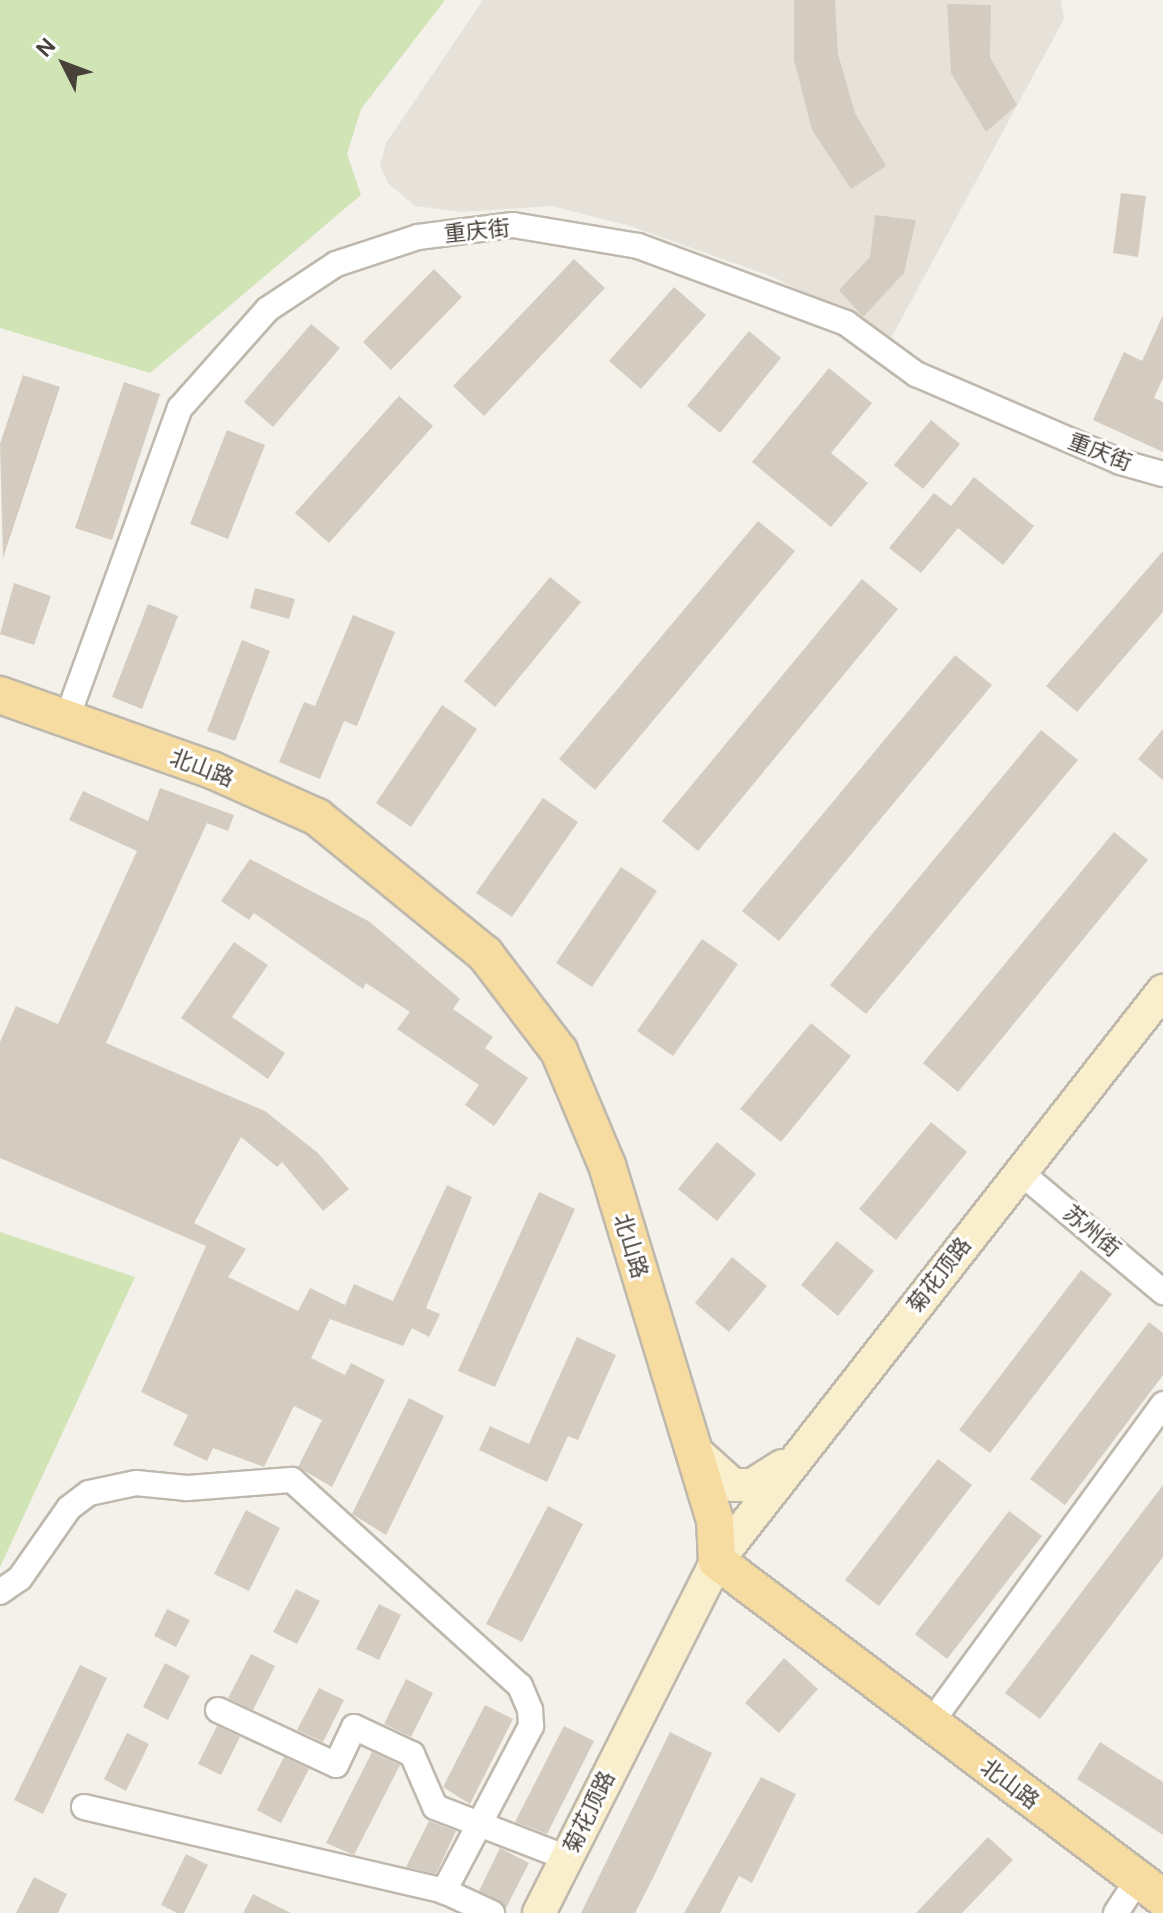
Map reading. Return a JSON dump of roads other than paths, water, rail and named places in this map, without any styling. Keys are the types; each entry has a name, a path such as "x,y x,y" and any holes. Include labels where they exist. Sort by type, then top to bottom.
{"main road":[{"name":"北山路","path":"0,695 67,718 317,817 485,954 565,1065 607,1165 715,1520 717,1561 1150,1890"}],"street":[{"name":"重庆街","path":"67,718 180,408 268,309 336,264 418,237 513,225 638,246 846,323 916,374 1163,474"},
{"name":"菊花顶路","path":"539,1913 717,1561 1163,991"},
{"name":"苏州街","path":"1020,1172 1163,1292"},
{"path":"930,1724 1163,1404"},
{"path":"693,1449 733,1485 752,1485 796,1458"},
{"path":"0,1592 20,1578 69,1508 89,1493 136,1483 187,1488 292,1480 520,1686 531,1726 444,1891"},
{"path":"682,1626 718,1591 734,1590 781,1610"},
{"path":"218,1710 336,1765 354,1727 412,1754 435,1807 567,1858"},
{"path":"84,1807 444,1891 492,1913"},
{"path":"1116,1913 1150,1890"}]}
